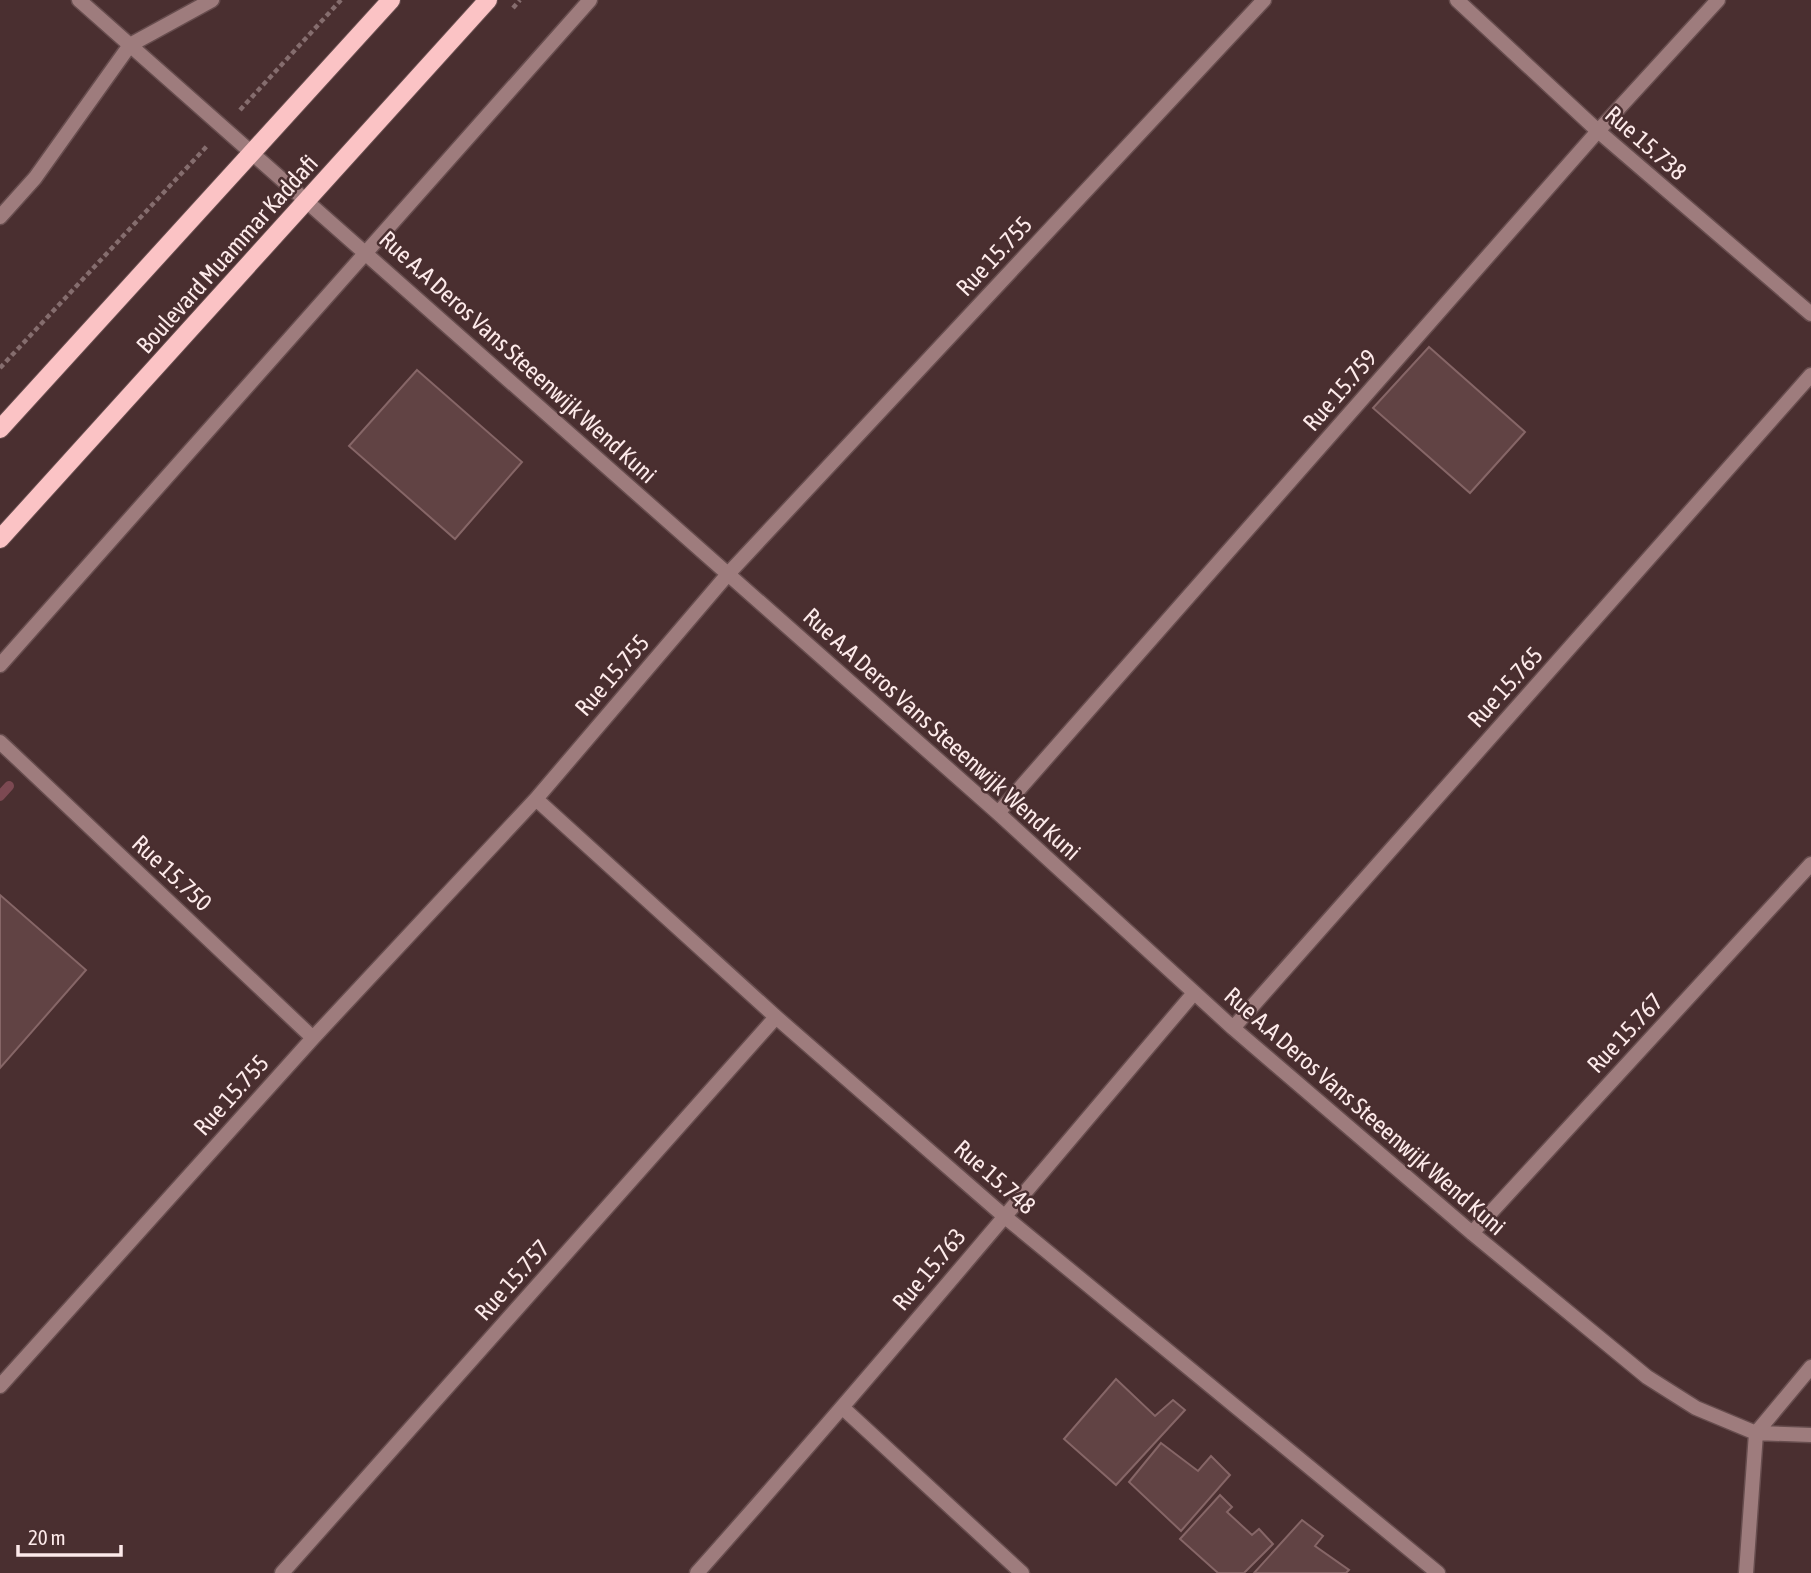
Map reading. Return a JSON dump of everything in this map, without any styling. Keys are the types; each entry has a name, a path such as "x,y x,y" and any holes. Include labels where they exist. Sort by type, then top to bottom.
{"main road":[{"name":"Boulevard Muammar Kaddafi","path":"0,429 391,0"},
{"name":"Boulevard Muammar Kaddafi","path":"0,539 308,202 488,0"}],"street":[{"name":"Rue A.A Deros Vans Steeenwijk Wend Kuni","path":"79,0 998,813 1233,1028 1472,1233 1647,1377 1696,1408 1756,1433 1811,1435"},
{"path":"0,217 35,178 130,45 212,0"},
{"path":"0,665 590,0"},
{"name":"Rue 15.755","path":"0,1386 313,1038 536,799 728,574 1264,0"},
{"name":"Rue 15.738","path":"1457,0 1598,131 1811,314"},
{"name":"Rue 15.759","path":"998,813 1598,131 1717,0"},
{"name":"Rue 15.765","path":"1233,1028 1811,375"},
{"name":"Rue 15.750","path":"0,742 313,1038"},
{"name":"Rue 15.748","path":"536,799 776,1017 1004,1216 1438,1573"},
{"name":"Rue 15.767","path":"1472,1233 1811,864"},
{"name":"Rue 15.763","path":"697,1573 843,1408 1194,993"},
{"name":"Rue 15.757","path":"282,1573 776,1017"},
{"path":"1746,1573 1756,1433 1811,1367"},
{"path":"843,1408 1022,1573"}],"path":[{"path":"0,368 341,0"}],"building":[{"path":"1429,347 1525,432 1470,493 1373,408"},
{"path":"417,370 522,462 455,539 349,446"},
{"path":"0,895 86,970 0,1068"},
{"path":"1116,1379 1155,1416 1173,1400 1185,1410 1116,1485 1064,1439"},
{"path":"1161,1443 1198,1471 1211,1456 1230,1475 1181,1531 1129,1482"},
{"path":"1220,1495 1232,1507 1227,1512 1252,1535 1259,1529 1273,1544 1244,1573 1218,1573 1180,1539"},
{"path":"1302,1520 1323,1536 1315,1546 1349,1570 1346,1573 1254,1573"}],"waterway":[{"path":"0,796 9,786"}]}
